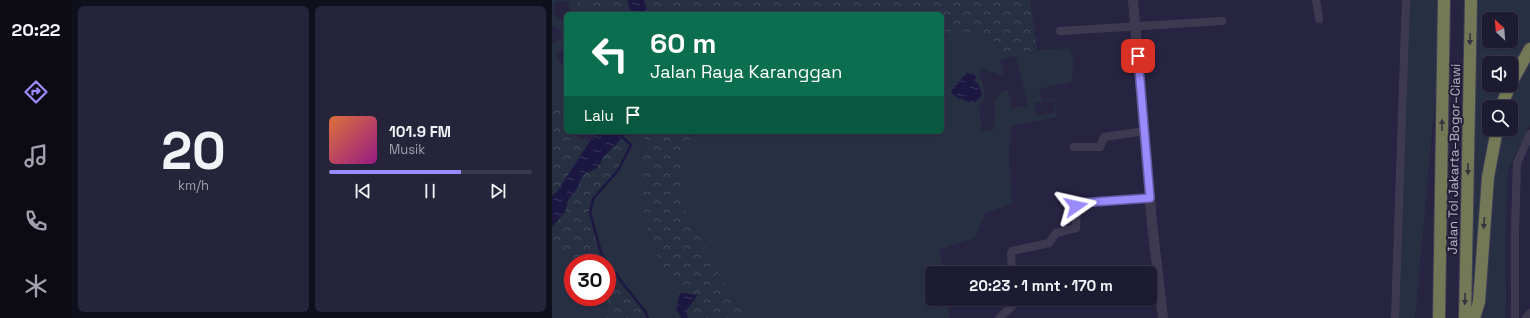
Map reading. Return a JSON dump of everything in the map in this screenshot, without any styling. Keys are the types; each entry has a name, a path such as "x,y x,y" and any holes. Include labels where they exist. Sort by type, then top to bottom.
{"highway":[{"name":"Jalan Tol Jakarta–Bogor–Ciawi","path":"1440,318 1444,0"},
{"name":"Jalan Tol Jakarta–Bogor–Ciawi","path":"1465,318 1471,0"},
{"path":"1518,70 1530,49"},
{"path":"1474,318 1479,302 1488,178 1495,136"}],"street":[{"path":"1133,0 1150,198 1163,318"},
{"path":"1316,0 1318,18"},
{"path":"1395,318 1406,0"},
{"path":"1060,31 1222,21"},
{"path":"1074,147 1100,147 1104,137 1145,131"},
{"path":"1515,318 1514,229 1517,163 1530,134"},
{"path":"1012,266 1012,251 1049,243 1057,233 1076,228 1077,204 1150,198"},
{"path":"999,318 1012,306"},
{"path":"1526,318 1530,313"}],"green space":[{"path":"552,0 577,0 580,12 570,12 569,1 555,2 553,14 564,22 564,48 556,54 559,61 564,65 564,114 552,106 552,44 562,39 561,31 552,25"},
{"path":"577,0 627,0 631,12 580,12"},
{"path":"644,0 1030,0 1037,50 1030,54 1000,56 995,42 964,32 944,37 944,12 647,12"},
{"path":"1406,0 1444,0 1415,318 1395,318"},
{"path":"1471,0 1530,0 1530,125 1508,170 1505,244 1505,318 1465,318"},
{"path":"964,32 1030,54 1037,50 1070,48 1074,61 1071,82 1039,89 1042,100 1054,98 1057,117 1011,126 1009,154 1012,203 985,214 975,238 940,249 942,266 925,266 925,306 948,306 950,318 746,318 718,273 685,209 681,163 691,134 944,134 944,37","holes":["1016,56 1028,105 1012,109 1008,90 1003,90 993,102 996,114 994,116 994,129 982,131 979,108 985,98 982,81 979,79 982,69 1004,76 1000,60","965,76 978,84 982,95 974,103 958,96 955,97 954,94 955,88","1053,100 1055,113 1036,115 1034,103"]},
{"path":"552,106 564,114 564,134 577,134 578,138 590,141 557,192 552,195"},
{"path":"626,134 647,134 639,157 644,188 641,202 648,231 657,255 670,279 678,290 698,295 686,311 688,318 648,318 645,311 616,274 616,254 601,253 590,212 593,199 631,145 623,137"},
{"path":"646,134 691,134 681,163 685,209 718,273 746,318 688,318 686,311 697,295 680,293 670,279 657,255 648,231 641,201 644,188 639,157 645,142"},
{"path":"623,137 631,145 619,169 593,199 590,212 602,254 566,254 557,247 552,251 552,227 565,212 568,200 576,190 583,175 597,168 604,156"},
{"path":"556,247 565,254 564,306 599,306 602,318 552,318 552,251"},
{"path":"616,274 645,311 648,318 602,318 599,306 616,306"}],"water":[{"path":"627,0 644,0 647,12 631,12"},
{"path":"966,73 976,75 975,83 978,83 982,95 974,103 972,101 969,103 967,100 965,101 962,98 960,99 951,93 952,89 955,88 955,85 958,85 959,80 965,76"},
{"path":"598,134 626,134 604,156 597,168 583,175 576,190 568,200 565,212 552,227 552,195 557,192 590,141"},
{"path":"680,293 698,295 686,311 688,318 681,318 676,309"}],"waterway":[{"path":"619,134 631,145 619,169 593,199 590,212 601,253 645,311 648,318"}],"route":[{"path":"1076,206 1079,203 1150,198 1138,56"}]}
